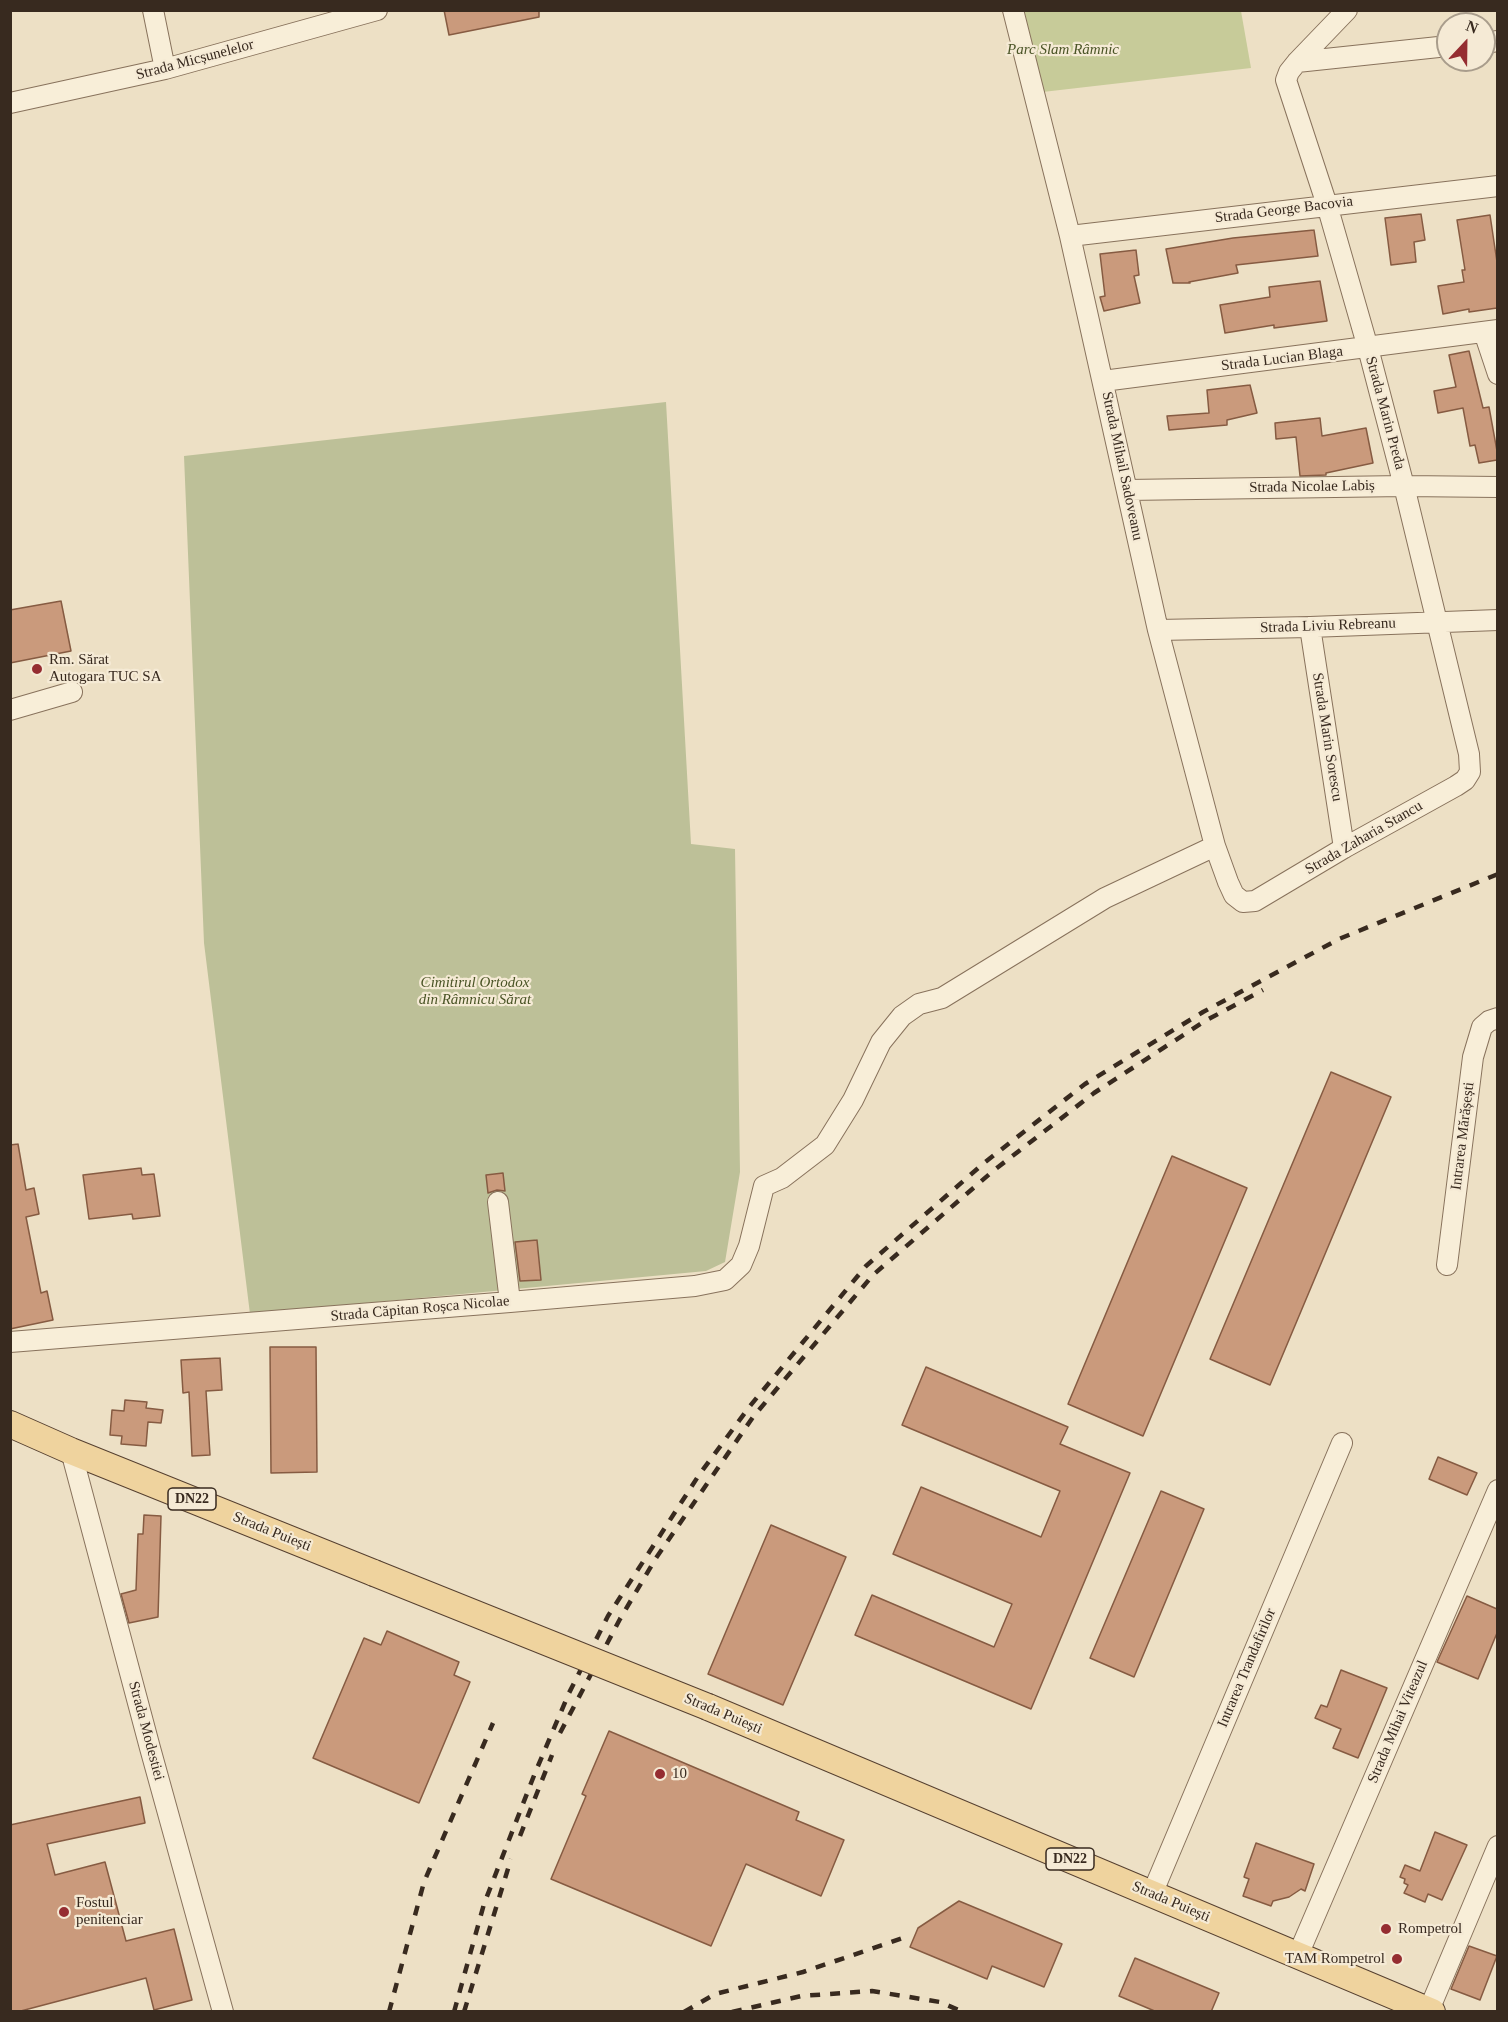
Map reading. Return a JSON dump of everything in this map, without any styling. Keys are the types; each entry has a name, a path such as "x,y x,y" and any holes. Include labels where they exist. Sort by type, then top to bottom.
{"main road":[{"name":"Strada Puiești","path":"10,1424 71,1451 708,1707 1430,2011"}],"street":[{"path":"153,10 165,69"},
{"name":"Strada Micșunelelor","path":"10,103 165,69 377,10"},
{"name":"Strada Mihail Sadoveanu","path":"1013,10 1070,236 1158,630 1215,846 1234,895 1243,902 1255,901"},
{"path":"1297,62 1347,10"},
{"path":"1297,62 1436,47"},
{"name":"Strada Marin Preda","path":"1297,62 1289,72 1287,80 1327,205 1368,348 1469,754 1470,772"},
{"name":"Strada George Bacovia","path":"1070,236 1497,186"},
{"path":"1491,331 1497,374"},
{"name":"Strada Lucian Blaga","path":"1103,381 1491,331"},
{"name":"Strada Nicolae Labiș","path":"1127,490 1497,487"},
{"name":"Strada Liviu Rebreanu","path":"1158,630 1497,620"},
{"name":"Strada Marin Sorescu","path":"1310,627 1344,848"},
{"path":"10,710 72,692"},
{"name":"Strada Zaharia Stancu","path":"1255,901 1344,848 1456,786 1465,780 1470,772"},
{"name":"Strada Căpitan Roșca Nicolae","path":"10,1342 510,1302 694,1286 725,1280 741,1265 749,1246 764,1186 782,1178 825,1145 853,1100 881,1042 902,1016 919,1004 942,998 1105,898 1215,846"},
{"name":"Intrarea Mărășești","path":"1447,1265 1473,1057 1481,1029 1489,1021 1497,1018"},
{"path":"498,1202 510,1302"},
{"name":"Intrarea Trandafirilor","path":"1152,1894 1342,1443"},
{"name":"Strada Modestiei","path":"71,1451 223,2012"},
{"name":"Strada Mihai Viteazul","path":"1298,1955 1497,1490"},
{"path":"1430,2011 1497,1846"}],"green space":[{"name":"Parc Slam Râmnic","path":"1013,11 1241,11 1251,68 1034,93"},
{"name":"Cimitirul Ortodox din Râmnicu Sărat","path":"666,402 691,844 735,849 740,1172 725,1262 706,1271 250,1314 204,943 184,456"}],"building":[{"path":"444,10 539,10 539,17 449,35"},
{"path":"1421,214 1425,240 1414,242 1416,262 1391,265 1385,218"},
{"path":"1490,215 1497,262 1497,308 1469,312 1469,309 1443,314 1438,286 1464,282 1462,270 1465,270 1457,220"},
{"path":"1314,230 1318,256 1236,265 1238,273 1190,283 1173,283 1166,249 1233,238"},
{"path":"1136,250 1139,275 1134,276 1140,303 1104,311 1100,297 1105,296 1100,254"},
{"path":"1320,281 1327,321 1274,328 1274,325 1225,333 1220,305 1270,297 1269,287"},
{"path":"1469,351 1483,408 1489,407 1497,460 1479,463 1475,445 1470,446 1463,408 1438,413 1434,391 1456,387 1449,355"},
{"path":"1250,385 1257,413 1227,420 1227,425 1169,430 1167,416 1209,413 1207,390"},
{"path":"1320,418 1322,436 1366,428 1373,463 1326,473 1326,475 1300,476 1296,437 1276,439 1275,423"},
{"path":"61,601 71,651 10,663 10,610"},
{"path":"1331,1072 1391,1097 1270,1385 1210,1359"},
{"path":"18,1144 26,1190 34,1188 39,1214 26,1217 41,1293 47,1291 53,1320 10,1329 10,1145"},
{"path":"1172,1156 1247,1188 1143,1436 1068,1404"},
{"path":"141,1168 142,1175 154,1174 160,1216 133,1219 132,1214 89,1219 83,1175"},
{"path":"503,1173 505,1191 497,1190 488,1193 486,1175"},
{"path":"537,1240 541,1280 520,1281 515,1242"},
{"path":"270,1347 316,1347 317,1472 271,1473"},
{"path":"220,1358 222,1390 206,1391 210,1455 192,1456 189,1392 183,1393 181,1360"},
{"path":"926,1367 1068,1427 1060,1444 1130,1473 1031,1709 855,1635 872,1595 994,1647 1012,1604 893,1554 921,1487 1041,1537 1060,1491 902,1425"},
{"path":"125,1400 147,1402 146,1408 163,1410 161,1423 148,1422 146,1446 121,1444 122,1436 110,1435 112,1410 124,1411"},
{"path":"1438,1457 1477,1473 1467,1495 1429,1479"},
{"path":"1161,1491 1204,1509 1134,1677 1090,1658"},
{"path":"144,1515 161,1516 158,1617 129,1623 121,1594 136,1590 138,1534 143,1534"},
{"path":"771,1525 846,1557 783,1705 708,1674"},
{"path":"1467,1596 1497,1609 1497,1633 1478,1679 1437,1662"},
{"path":"387,1631 459,1662 454,1675 470,1682 419,1803 313,1758 364,1638 381,1645"},
{"path":"1341,1670 1387,1688 1358,1758 1333,1748 1341,1729 1315,1718 1321,1705 1327,1707"},
{"path":"609,1731 799,1812 796,1820 844,1840 821,1896 746,1864 711,1946 551,1879 586,1796 582,1794"},
{"path":"140,1797 145,1823 47,1844 55,1875 105,1862 126,1941 174,1929 192,2000 154,2010 146,1978 10,2012 10,1825"},
{"path":"1435,1832 1467,1845 1442,1900 1428,1894 1425,1902 1404,1893 1408,1885 1404,1883 1405,1879 1400,1877 1405,1865 1420,1871"},
{"path":"1256,1843 1314,1864 1305,1891 1301,1889 1289,1897 1273,1901 1271,1906 1243,1896 1249,1879 1244,1877"},
{"path":"959,1901 1062,1944 1044,1987 992,1966 987,1979 910,1947 918,1928"},
{"path":"1469,1946 1497,1956 1480,2000 1451,1989"},
{"path":"1135,1958 1219,1993 1211,2012 1157,2012 1119,1996"}],"railway":[{"path":"454,2012 484,1904 569,1693 608,1616 699,1475 750,1406 866,1266 984,1163 1085,1084 1203,1012 1339,939 1498,874"},
{"path":"560,1733 620,1619 656,1558 753,1417 873,1275 993,1171 1094,1093 1205,1021 1263,990"},
{"path":"389,2012 424,1882 493,1723"},
{"path":"520,1836 552,1755"},
{"path":"464,2012 511,1859"},
{"path":"684,2012 715,1994 803,1972 909,1936"},
{"path":"732,2012 801,1996 872,1991 940,2002 963,2012"}],"place":[{"name":"Rm. Sărat Autogara TUC SA","path":"37,669"},
{"name":"10","path":"660,1774"},
{"name":"Fostul penitenciar","path":"64,1912"},
{"name":"Rompetrol","path":"1386,1929"},
{"name":"TAM Rompetrol","path":"1397,1959"}]}
